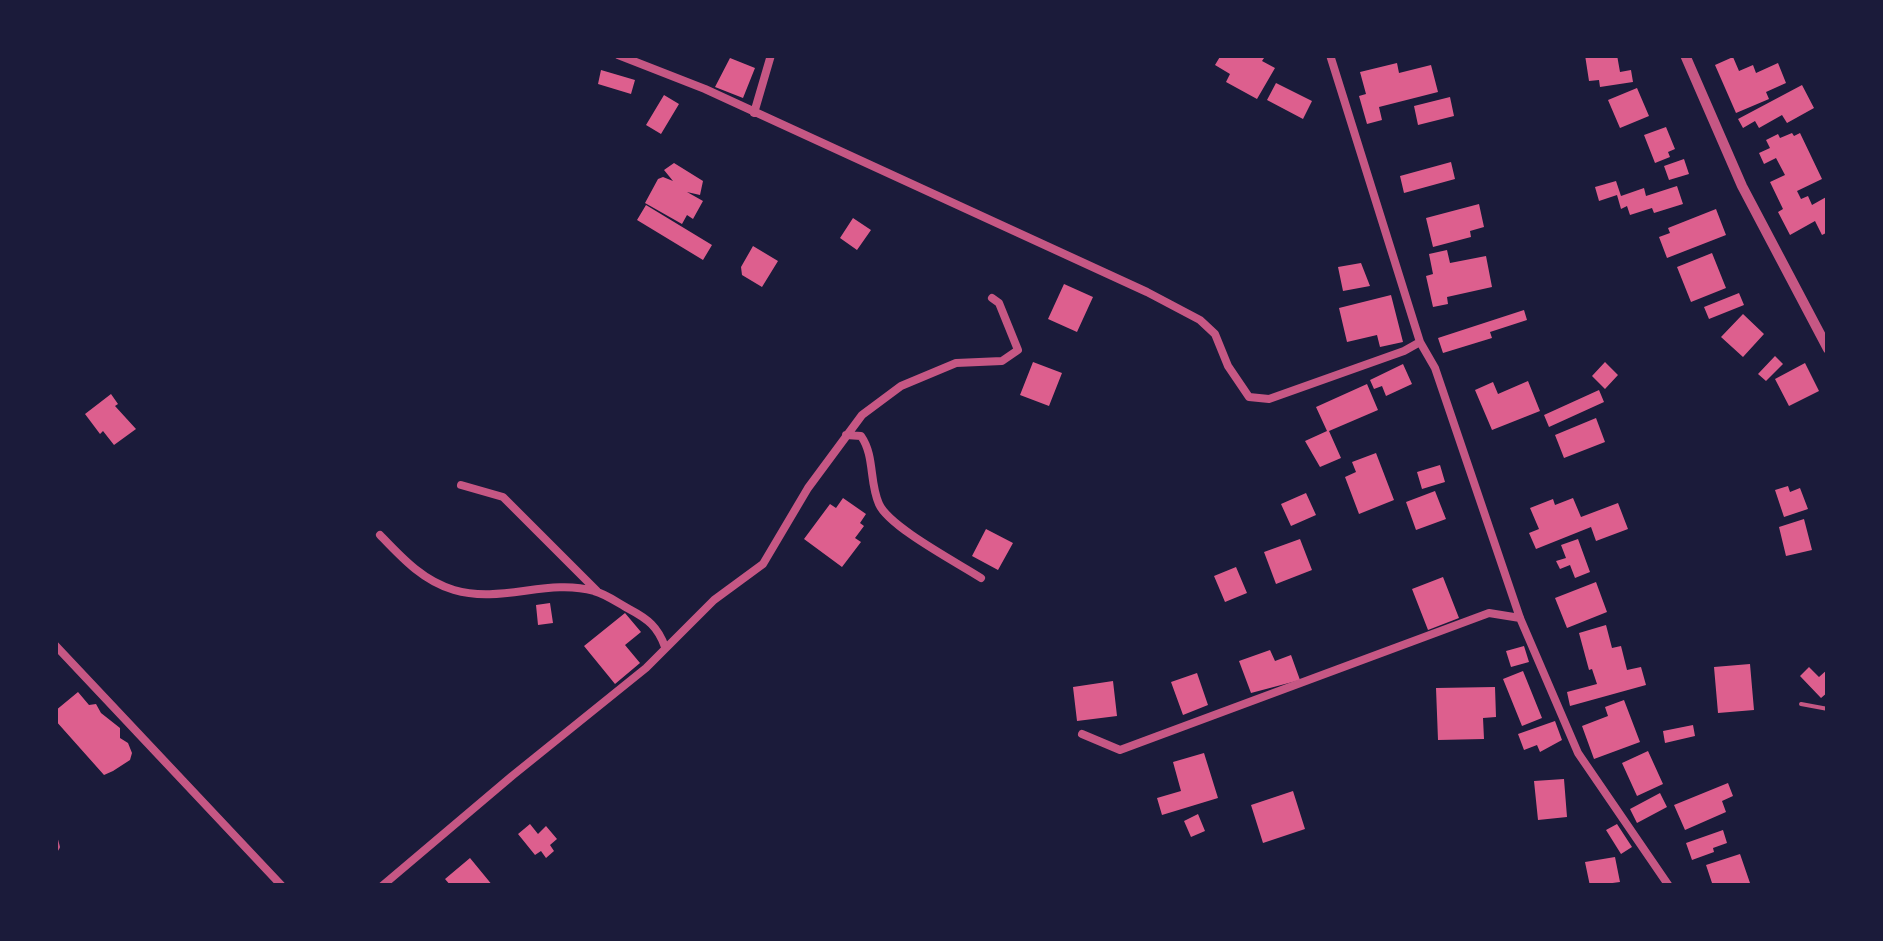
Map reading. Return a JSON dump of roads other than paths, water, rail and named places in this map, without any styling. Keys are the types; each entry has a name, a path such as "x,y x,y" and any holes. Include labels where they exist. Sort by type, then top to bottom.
{"street":[{"path":"618,55 705,89 1130,284 1200,320 1214,334 1228,366 1249,397 1269,399 1420,342"},
{"path":"754,113 771,55"},
{"path":"1330,55 1420,342 1435,368 1520,618 1578,753 1670,886"},
{"path":"1685,55 1742,186 1828,349"},
{"path":"382,886 646,668 714,600 762,564 808,488 862,414 901,386 956,363 1002,360 1018,350 999,303 992,298"},
{"path":"846,435 861,436 868,446 880,506 908,532 981,578"},
{"path":"461,485 503,497 596,591 658,629 665,647"},
{"path":"380,535 426,578 456,591 497,596 573,588 596,591"},
{"path":"1082,734 1120,750 1488,613 1520,618"},
{"path":"55,644 282,886"}],"lane":[{"path":"1802,704 1828,709"},
{"path":"55,836 55,852"}]}
